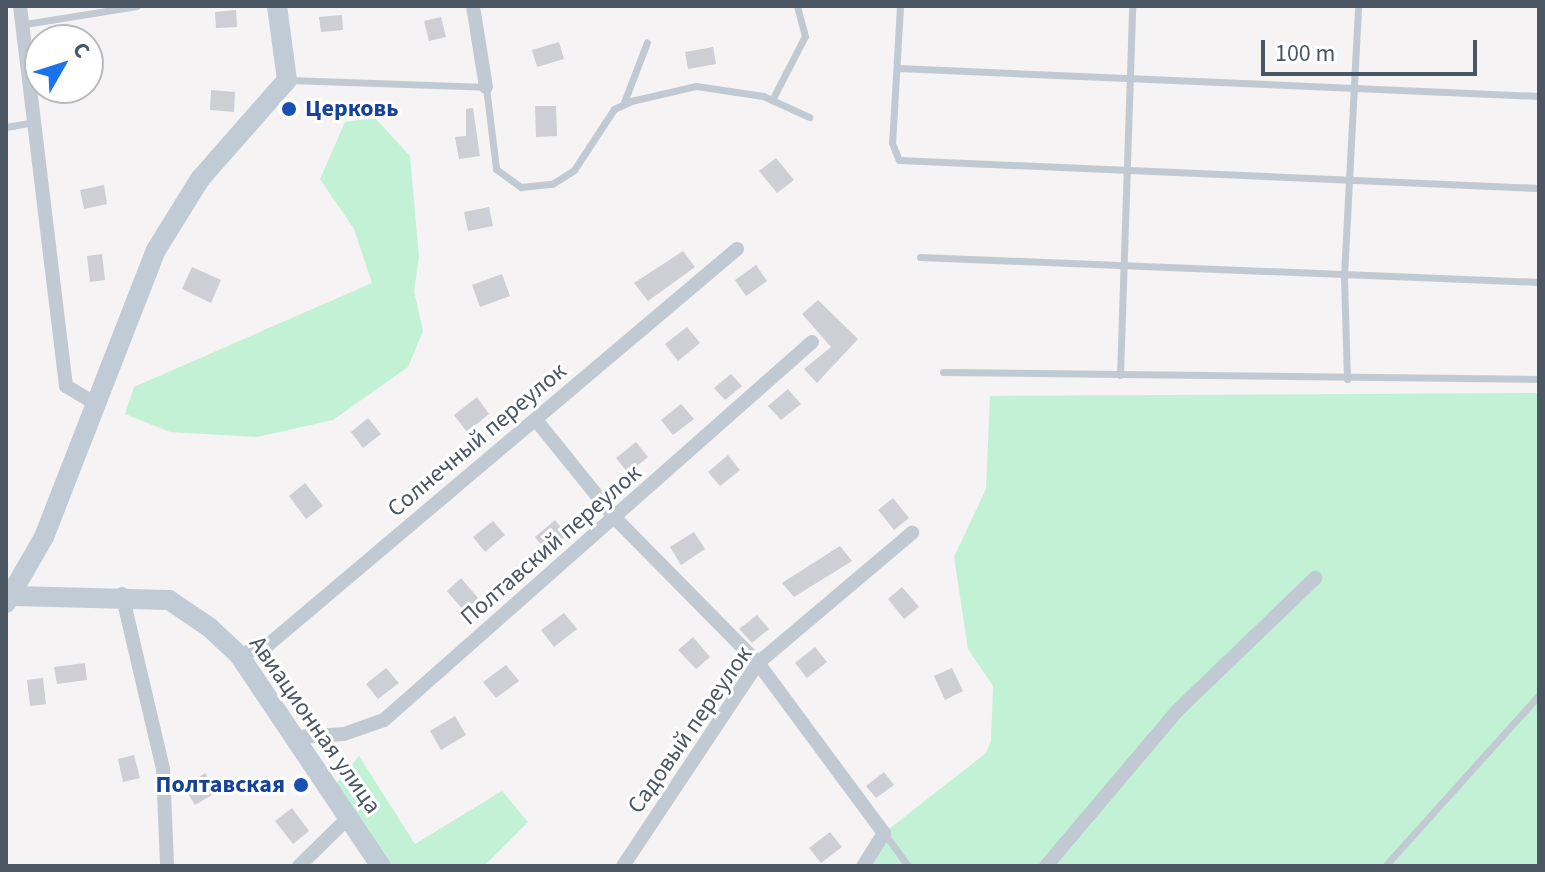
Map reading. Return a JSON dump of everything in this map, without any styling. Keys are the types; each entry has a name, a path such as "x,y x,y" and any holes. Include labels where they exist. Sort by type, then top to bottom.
{"street":[{"path":"20,6 25,24"},
{"path":"9,594 94,403 156,250 200,179 287,80 277,6"},
{"path":"473,6 486,87"},
{"path":"34,104 66,386 94,403"},
{"name":"Солнечный переулок","path":"239,655 268,645 737,249"},
{"name":"Полтавский переулок","path":"297,737 344,734 384,720 616,519 812,342"},
{"path":"536,420 616,519 758,663 884,833 863,866"},
{"name":"Садовый переулок","path":"623,866 758,663 912,533"},
{"path":"1046,866 1177,711 1315,578"},
{"path":"122,593 163,769 167,866"},
{"name":"Авиационная улица","path":"9,594 122,593 169,600 239,655 381,866"},
{"path":"299,866 348,818"}],"lane":[{"path":"25,24 137,6"},
{"path":"772,100 805,36 797,6"},
{"path":"900,6 892,143 899,160 1539,188"},
{"path":"1120,375 1128,267 1132,6"},
{"path":"1347,379 1344,276 1357,86 1358,6"},
{"path":"287,80 486,87 496,169 521,187 552,184 574,170 623,105 647,42"},
{"path":"898,68 1539,96"},
{"path":"623,105 696,86 772,100 809,117"},
{"path":"6,127 36,122"},
{"path":"920,257 1539,282"},
{"path":"943,372 1539,379"},
{"path":"1385,866 1539,695"},
{"path":"884,833 908,866"}],"green space":[{"path":"375,118 410,156 419,257 414,291 423,331 408,367 333,420 257,437 170,432 125,414 134,387 372,283 354,229 320,179 345,122"},
{"path":"1539,393 1539,866 863,866 884,833 986,753 991,741 993,686 968,649 954,557 986,489 990,396"},
{"path":"359,756 415,844 502,791 528,822 484,866 389,866 334,786"}],"building":[{"path":"236,10 237,27 216,28 215,12"},
{"path":"342,15 343,30 321,32 319,17"},
{"path":"441,17 446,37 429,41 424,21"},
{"path":"559,42 564,59 537,67 532,50"},
{"path":"713,47 716,64 688,69 685,52"},
{"path":"211,90 235,92 234,112 210,110"},
{"path":"535,106 556,106 557,136 536,137"},
{"path":"473,108 480,156 459,159 455,137 466,136 466,109"},
{"path":"776,158 794,180 777,193 759,171"},
{"path":"104,185 107,204 84,209 80,190"},
{"path":"489,207 493,226 468,231 464,212"},
{"path":"683,251 695,267 648,301 634,283"},
{"path":"102,254 105,280 90,282 87,256"},
{"path":"756,265 767,281 746,296 735,280"},
{"path":"192,267 221,280 211,303 182,289"},
{"path":"502,274 510,296 480,307 472,285"},
{"path":"818,300 858,339 817,383 804,369 831,347 802,314"},
{"path":"687,327 700,343 678,361 665,344"},
{"path":"731,374 742,386 725,400 714,388"},
{"path":"788,389 801,404 781,420 768,406"},
{"path":"477,397 489,414 467,432 454,415"},
{"path":"681,404 694,419 673,435 661,420"},
{"path":"368,418 381,434 363,448 351,432"},
{"path":"636,442 648,457 628,473 616,458"},
{"path":"728,455 740,470 720,486 708,472"},
{"path":"305,483 323,506 306,519 289,496"},
{"path":"893,498 909,518 894,530 878,510"},
{"path":"555,520 567,535 547,552 535,537"},
{"path":"493,521 505,535 485,552 473,537"},
{"path":"694,532 705,549 681,565 670,547"},
{"path":"840,546 852,561 794,597 782,583"},
{"path":"461,578 478,598 464,611 447,591"},
{"path":"902,587 919,607 904,619 888,599"},
{"path":"564,613 577,629 554,647 541,630"},
{"path":"757,615 769,629 752,643 739,629"},
{"path":"693,637 710,657 696,669 678,650"},
{"path":"815,647 827,662 807,678 795,663"},
{"path":"85,663 87,680 57,684 54,667"},
{"path":"506,665 519,681 496,698 483,682"},
{"path":"386,668 399,683 378,699 366,684"},
{"path":"952,668 963,691 945,700 934,676"},
{"path":"43,678 46,704 30,706 27,680"},
{"path":"455,716 466,735 441,750 430,731"},
{"path":"134,755 140,778 123,782 118,759"},
{"path":"884,772 894,785 876,798 866,786"},
{"path":"205,773 217,792 195,805 184,787"},
{"path":"292,808 309,831 293,844 275,821"},
{"path":"830,832 842,847 821,863 809,848"}],"place":[{"name":"Церковь","path":"289,109"},
{"name":"Полтавская","path":"301,785"}]}
